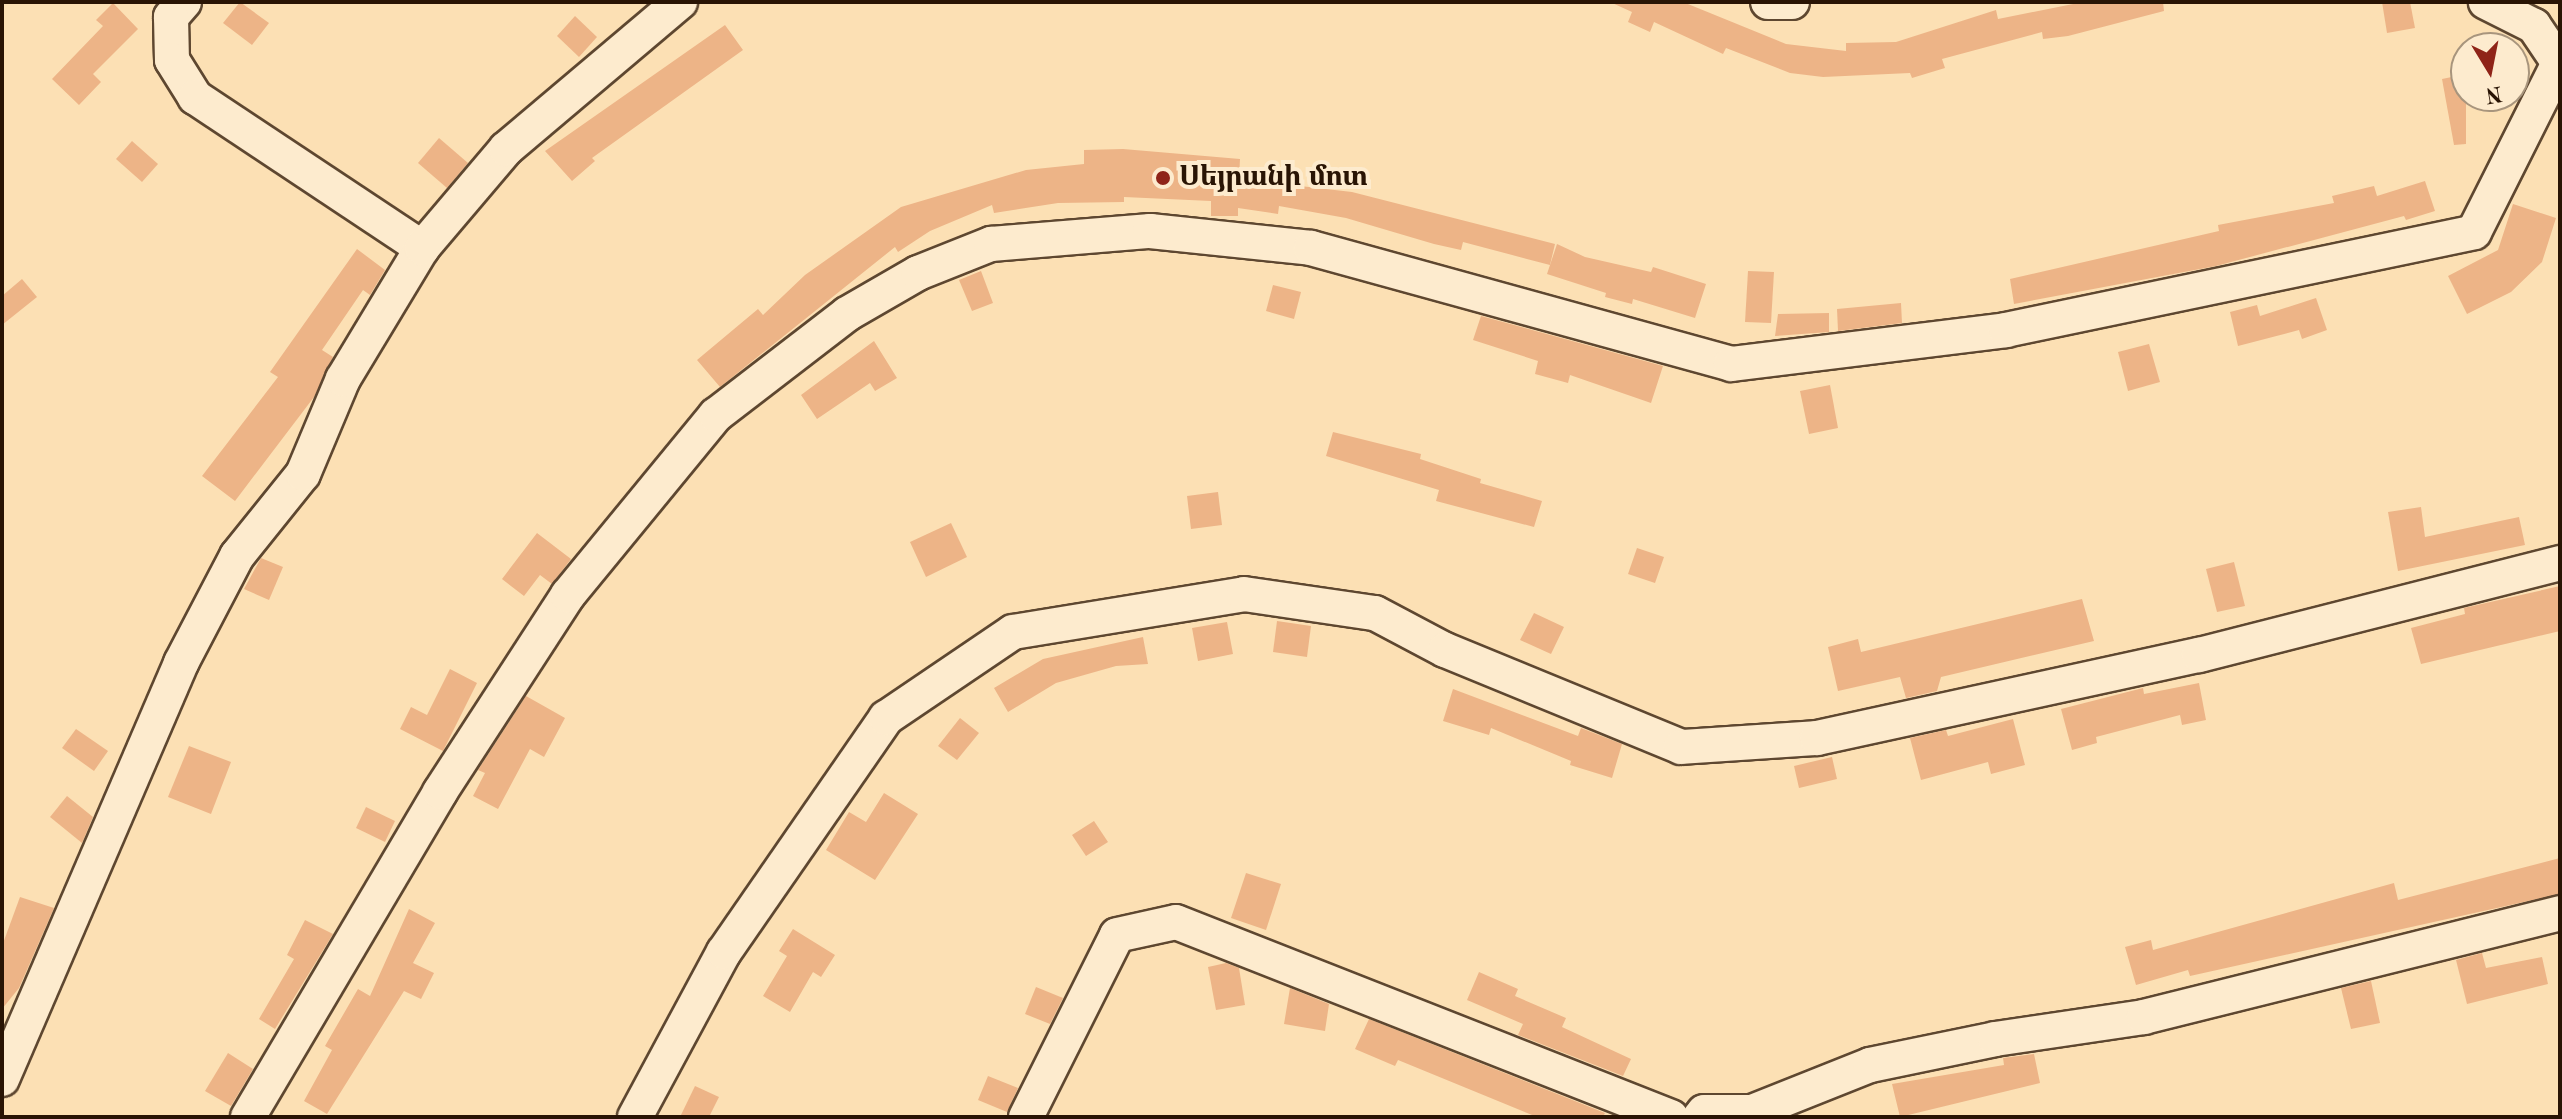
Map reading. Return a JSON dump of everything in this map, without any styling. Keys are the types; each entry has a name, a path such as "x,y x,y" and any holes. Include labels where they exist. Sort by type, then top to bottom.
{"street":[{"path":"184,2 171,17 172,60 195,97 422,248"},
{"path":"2,1079 181,663 237,556 303,474 343,379 422,248 506,149 680,2"},
{"path":"1768,2 1792,2"},
{"path":"248,1117 440,792 568,595 716,415 847,314 918,273 991,244 1150,231 1311,248 1731,364 2006,330 2474,232 2559,63 2534,26 2486,2"},
{"path":"635,1117 724,952 886,718 1013,632 1244,594 1375,613 1445,650 1681,747 1817,738 2199,655 2560,563"},
{"path":"1700,1117 1704,1112 1752,1112 1870,1065 1995,1039 2144,1017 2560,913"},
{"path":"1026,1117 1117,935 1176,922 1671,1117"}],"building":[{"path":"240,2 269,23 252,45 223,23"},
{"path":"1610,2 1683,2 1786,44 1846,51 1846,43 1896,42 1996,10 1998,19 2083,2 2163,2 2164,11 2068,36 2043,39 2042,32 1942,59 1945,68 1912,78 1910,73 1823,77 1790,73 1726,48 1723,54 1654,22 1650,32 1628,22 1632,12"},
{"path":"2382,2 2410,2 2415,28 2387,33"},
{"path":"113,3 138,29 93,74 101,82 79,105 52,79 103,26 96,20"},
{"path":"575,16 597,37 579,57 557,36"},
{"path":"725,25 743,50 592,158 595,161 572,181 545,151"},
{"path":"2450,77 2450,112 2466,112 2466,144 2454,145 2442,79"},
{"path":"439,138 468,163 447,188 418,163"},
{"path":"132,141 158,164 142,182 116,159"},
{"path":"1123,149 1240,159 1239,179 1352,192 1555,244 1550,265 1463,242 1461,250 1346,218 1279,206 1278,214 1238,208 1238,216 1211,216 1211,201 1124,197 1124,202 1058,203 994,213 992,205 930,231 898,252 895,247 720,387 697,360 758,309 763,315 805,275 901,207 1026,170 1084,164 1084,150"},
{"path":"2425,181 2435,211 2406,220 2404,216 2216,266 2014,304 2010,279 2219,231 2218,225 2334,203 2332,196 2374,186 2377,196"},
{"path":"2513,204 2556,218 2542,262 2511,292 2467,314 2448,276 2498,250"},
{"path":"1557,244 1585,257 1651,272 1653,267 1706,284 1695,318 1633,299 1632,304 1605,297 1606,293 1547,274"},
{"path":"357,249 385,270 370,295 363,290 322,350 333,357 314,397 235,501 202,476 278,377 270,372"},
{"path":"981,271 993,303 972,311 959,280"},
{"path":"1748,271 1774,272 1771,323 1745,322"},
{"path":"22,279 37,297 2,325 2,296"},
{"path":"1273,285 1301,292 1294,319 1266,311"},
{"path":"2316,298 2327,330 2302,339 2299,330 2238,346 2230,312 2257,305 2260,316"},
{"path":"1901,303 1902,323 1838,331 1837,309"},
{"path":"1829,313 1829,332 1775,336 1778,314"},
{"path":"1481,316 1663,366 1651,403 1570,375 1568,383 1535,374 1538,361 1473,340"},
{"path":"874,341 897,378 875,391 870,383 817,419 801,395"},
{"path":"2149,344 2160,382 2128,391 2118,352"},
{"path":"1830,385 1838,428 1809,434 1800,391"},
{"path":"1333,432 1421,454 1420,459 1481,479 1480,483 1542,501 1534,527 1436,501 1439,490 1326,456"},
{"path":"1218,492 1222,525 1191,529 1187,496"},
{"path":"2421,507 2425,537 2519,517 2525,545 2398,571 2388,512"},
{"path":"951,523 967,557 926,577 910,542"},
{"path":"537,533 571,559 552,584 540,575 524,596 502,579"},
{"path":"1637,548 1664,557 1655,583 1628,574"},
{"path":"261,558 283,567 269,600 244,589"},
{"path":"2234,562 2245,606 2217,612 2206,569"},
{"path":"2560,586 2560,631 2421,664 2411,628 2465,614 2464,608"},
{"path":"2082,599 2094,641 1941,677 1937,691 1906,698 1900,677 1838,691 1828,647 1858,639 1861,652"},
{"path":"1534,613 1564,627 1551,654 1520,640"},
{"path":"1277,621 1311,626 1307,657 1273,652"},
{"path":"1227,622 1233,654 1198,661 1192,628"},
{"path":"1143,637 1148,664 1116,666 1056,683 1008,712 994,688 1043,659"},
{"path":"450,669 477,683 443,751 400,729 411,707 427,715"},
{"path":"2199,683 2206,720 2182,725 2180,715 2096,737 2097,743 2072,750 2061,709 2143,688 2144,694"},
{"path":"1453,689 1578,736 1581,728 1622,744 1612,778 1570,765 1571,761 1491,728 1489,735 1443,721"},
{"path":"526,696 565,718 544,757 530,749 498,809 473,796 485,773 478,770"},
{"path":"960,718 979,733 957,760 938,746"},
{"path":"2013,719 2025,765 1991,774 1988,762 1921,780 1910,738 1946,730 1948,736"},
{"path":"76,729 108,751 94,771 62,748"},
{"path":"189,746 231,762 211,814 168,797"},
{"path":"1832,757 1837,779 1799,788 1794,766"},
{"path":"884,793 918,814 875,880 826,850 849,812 866,822"},
{"path":"67,796 93,817 82,843 50,817"},
{"path":"366,807 395,821 385,842 356,828"},
{"path":"1094,821 1108,842 1086,856 1072,835"},
{"path":"2560,858 2560,894 2190,976 2188,970 2136,985 2125,947 2151,940 2153,950 2394,883 2398,900"},
{"path":"1246,873 1281,884 1266,930 1231,918"},
{"path":"20,897 54,908 19,988 2,1009 2,946"},
{"path":"409,909 435,923 413,963 434,973 421,999 404,991 327,1114 304,1101 332,1050 325,1046 358,989 370,996"},
{"path":"305,920 333,934 275,1029 259,1019 294,959 287,955"},
{"path":"793,929 835,955 821,977 813,972 790,1012 763,996 787,956 779,951"},
{"path":"2482,953 2486,968 2542,957 2548,984 2467,1004 2456,960"},
{"path":"1226,963 1239,968 1245,1005 1216,1010 1208,967"},
{"path":"1479,972 1518,989 1515,996 1566,1018 1562,1027 1631,1059 1623,1076 1518,1035 1523,1024 1467,1000"},
{"path":"2371,981 2380,1023 2351,1029 2341,988"},
{"path":"1036,987 1063,998 1050,1024 1025,1014"},
{"path":"1290,988 1329,1004 1325,1031 1284,1024"},
{"path":"1369,1019 1605,1113 1603,1117 1537,1117 1398,1060 1395,1066 1355,1049"},
{"path":"228,1053 253,1069 231,1106 205,1091"},
{"path":"2034,1054 2040,1083 1900,1117 1892,1084 2004,1065 2003,1058"},
{"path":"988,1076 1018,1088 1007,1112 978,1100"},
{"path":"695,1086 719,1097 709,1117 680,1117"}],"place":[{"name":"Սեյրանի մոտ","path":"1163,178"}]}
